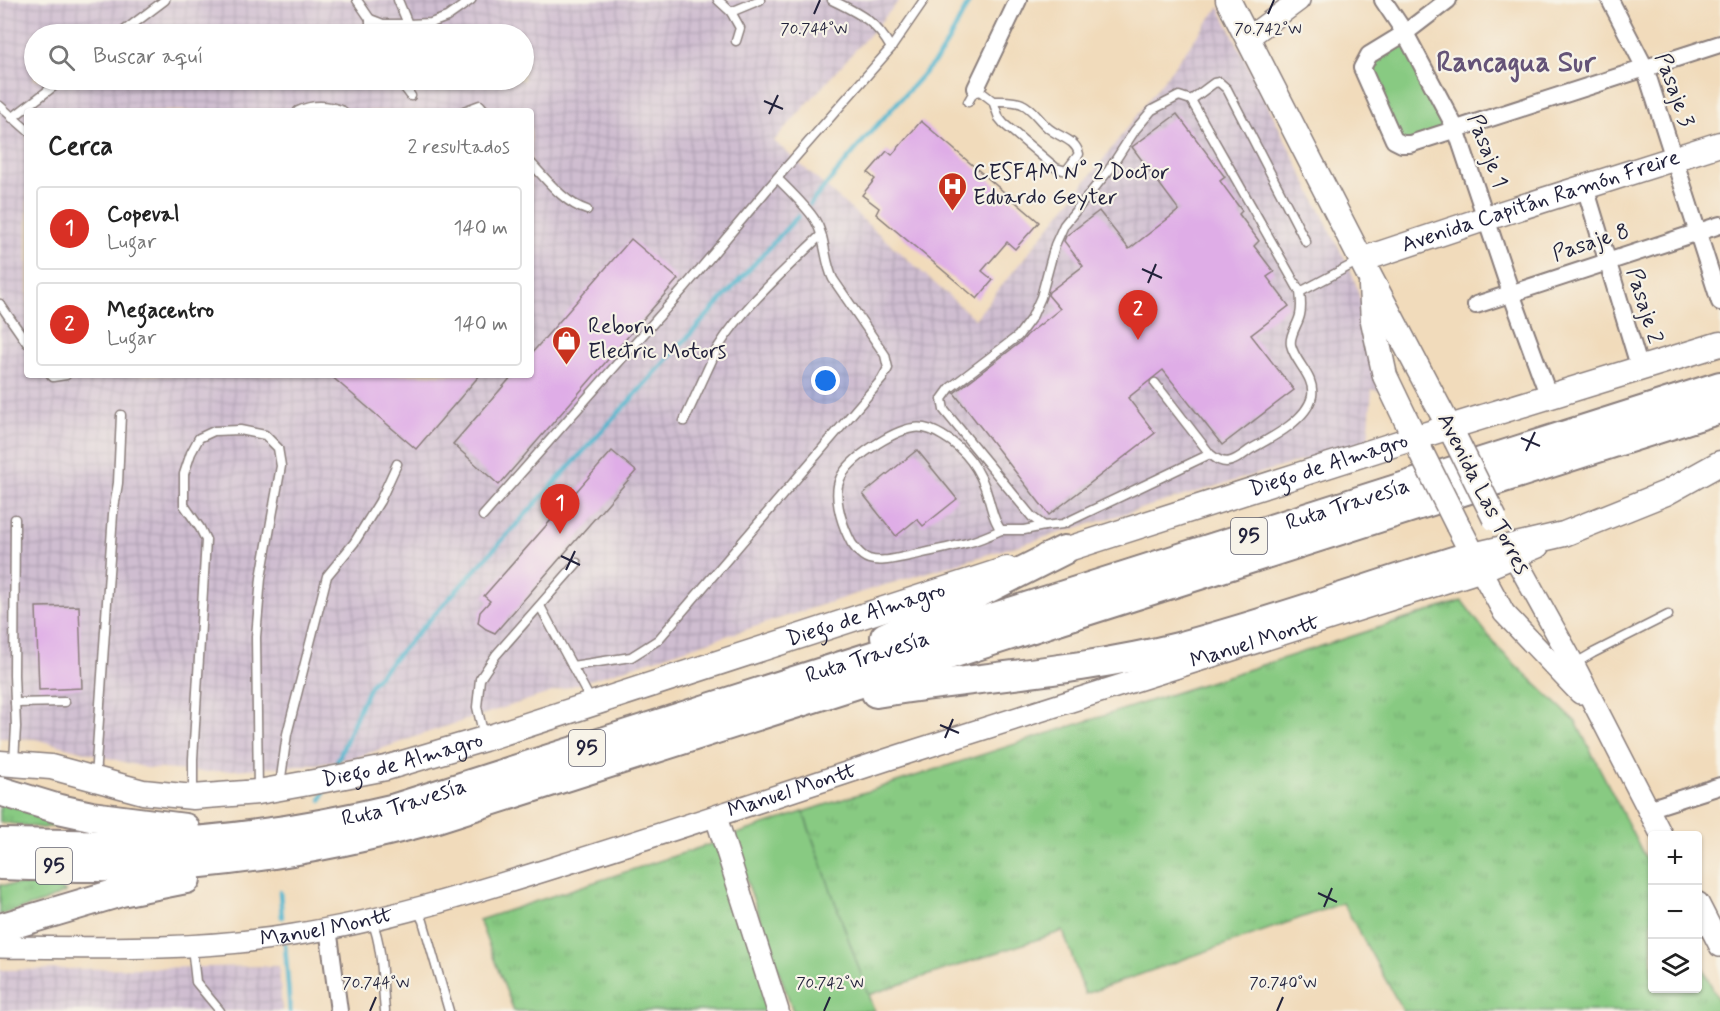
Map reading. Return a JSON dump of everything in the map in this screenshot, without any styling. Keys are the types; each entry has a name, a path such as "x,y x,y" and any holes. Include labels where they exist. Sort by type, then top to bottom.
{"highway":[{"name":"Ruta Travesía","path":"0,843 140,844 227,838 272,844 342,843 434,819 783,697 1720,386"},
{"name":"Ruta Travesía","path":"783,697 1720,409"},
{"path":"783,697 1064,550"},
{"path":"783,697 950,682 1120,659 1176,647 1477,563"},
{"path":"0,791 59,809 123,821 193,829 272,844"},
{"name":"Ruta Travesía","path":"0,866 109,867 222,861 272,844"},
{"path":"0,928 121,892 222,872 272,844"}],"main road":[{"name":"Avenida Las Torres","path":"1228,0 1512,552"},
{"name":"Avenida Capitán Ramón Freire","path":"1366,269 1487,218 1720,144"},
{"name":"Avenida Las Torres","path":"1366,269 1384,376 1477,563"},
{"name":"Diego de Almagro","path":"7,763 51,767 143,792 193,797 269,790 386,768 593,704 1064,550 1452,434 1549,397 1720,344"},
{"name":"Manuel Montt","path":"1477,563 1564,534 1666,493 1720,463"}],"street":[{"path":"1248,38 1299,0"},
{"name":"Pasaje 1","path":"1383,0 1405,33 1456,129 1511,293 1549,397"},
{"path":"1448,0 1405,33 1369,55 1362,68 1394,140 1402,144 1410,144 1720,44"},
{"name":"Pasaje 3","path":"1610,0 1645,68 1720,302"},
{"path":"972,95 1016,1"},
{"name":"Pasaje 2","path":"1585,187 1640,369"},
{"name":"Pasaje 8","path":"1476,305 1720,225"},
{"name":"Avenida Las Torres","path":"1512,552 1574,665 1660,831"},
{"name":"Avenida Las Torres","path":"1477,563 1504,613 1597,711"},
{"name":"Manuel Montt","path":"0,947 114,949 192,946 254,940 328,928 417,909 716,817 1477,563"},
{"path":"1648,808 1720,786"},
{"path":"716,817 778,1011"},
{"path":"1702,911 1720,946"},
{"path":"328,928 339,1011"}],"lane":[{"path":"133,24 165,0"},
{"path":"357,0 370,19 370,24"},
{"path":"398,0 408,24"},
{"path":"370,19 383,24 431,23 447,17 471,0"},
{"path":"718,0 731,12 740,28 736,41"},
{"path":"731,12 760,0"},
{"path":"832,0 870,21 883,33 891,48"},
{"path":"483,516 891,48 924,0"},
{"path":"1191,100 1214,83 1219,82 1227,89 1306,242"},
{"path":"24,108 48,90"},
{"path":"406,90 411,96"},
{"path":"972,95 993,101 1022,104 1057,135 1072,141 1079,154 1075,161 1066,171 1056,168 1004,124 999,118 993,101"},
{"path":"1044,526 1032,517 944,410 942,399 950,387 1018,336 1032,317 1041,297 1054,245 1064,225 1110,170 1135,130 1152,110 1179,96 1191,100 1300,292 1302,303 1300,315 1291,343 1293,352 1312,387 1310,402 1299,417 1280,432 1230,462 1219,461 1210,454 1155,383"},
{"path":"307,108 316,105 336,108"},
{"path":"0,106 24,127"},
{"path":"12,117 24,108"},
{"path":"534,167 577,207 587,210"},
{"path":"572,666 631,657 658,639 882,379 888,368 885,355 833,279 816,220 777,178"},
{"path":"684,421 723,339 763,292 821,235"},
{"path":"1300,292 1366,269"},
{"path":"0,304 24,340"},
{"path":"95,779 110,547 118,483 121,415"},
{"path":"1001,530 995,523 980,473 969,458 954,444 942,435 927,429 914,427 866,451 849,465 840,480 838,501 842,523 851,543 866,558 883,561 969,543 1001,530 1024,530 1063,524 1210,454"},
{"path":"193,797 193,759 206,540 184,505 184,474 199,438 214,431 240,430 265,435 278,448 281,466 261,578 256,637 269,790"},
{"path":"269,790 287,734 327,576 354,543 380,501 398,464"},
{"path":"7,763 16,727 15,519"},
{"path":"484,739 477,707 480,679 496,655 577,563"},
{"path":"540,606 593,704"},
{"path":"1574,665 1593,652 1668,615"},
{"path":"15,703 65,702"},
{"path":"417,909 423,921 449,1011"},
{"path":"371,920 378,944 385,1011"},
{"path":"192,946 196,982 220,1011"}],"shaded area":[{"path":"0,0 900,0 774,141 975,319 1102,161 1219,7 1354,278 1383,391 1372,390 1368,441 865,591 358,757 320,764 205,772 147,768 35,739 0,738"},
{"path":"279,966 282,1011 0,1011 0,970"}],"green space":[{"path":"1405,33 1456,129 1402,144 1362,68"},
{"path":"1462,601 1498,648 1576,722 1648,863 1648,993 1702,993 1702,967 1720,1003 1720,1011 1403,1011 1343,903 1085,994 1063,931 868,995 803,812"},
{"path":"0,800 81,821 43,828 0,822"},
{"path":"803,812 874,1011 793,1011 731,836"},
{"path":"720,841 779,1011 514,1011 479,920"},
{"path":"54,884 66,892 44,902 0,915 0,885"}],"building":[{"path":"1177,114 1225,177 1220,181 1242,211 1239,214 1259,241 1254,246 1274,272 1267,277 1289,306 1251,335 1294,390 1222,445 1163,370 1128,398 1155,433 1049,515 954,393 1060,309 1048,295 1049,292 1083,266 1064,241 1066,236 1099,211 1129,249 1179,210 1132,147"},
{"name":"CESFAM N° 2 Doctor Eduardo Geyter","path":"921,121 1039,222 1015,249 1007,242 982,271 993,280 977,299 876,214 879,208 862,195 875,179 868,173 887,151 892,155"},
{"name":"Reborn Electric Motors","path":"631,239 678,279 499,485 453,444 510,378 534,378 534,351"},
{"path":"333,378 477,378 416,449"},
{"path":"917,450 957,499 923,526 917,519 896,536 863,494"},
{"path":"612,451 636,471 495,633 486,629 478,623 480,612 490,601 484,596"},
{"path":"79,606 82,688 39,690 36,607"}],"waterway":[{"path":"810,204 937,59 970,0"},
{"path":"336,765 371,684 798,216"},
{"path":"321,800 325,791"},
{"path":"280,892 282,917"},
{"path":"285,944 290,1011"}],"place":[{"name":"CESFAM N° 2 Doctor Eduardo Geyter","path":"952,212"},
{"name":"Megacentro","path":"1138,340"},
{"name":"Reborn Electric Motors","path":"567,366"},
{"name":"Copeval","path":"560,534"}],"district":[{"name":"Rancagua Sur","path":"1516,63"}]}
